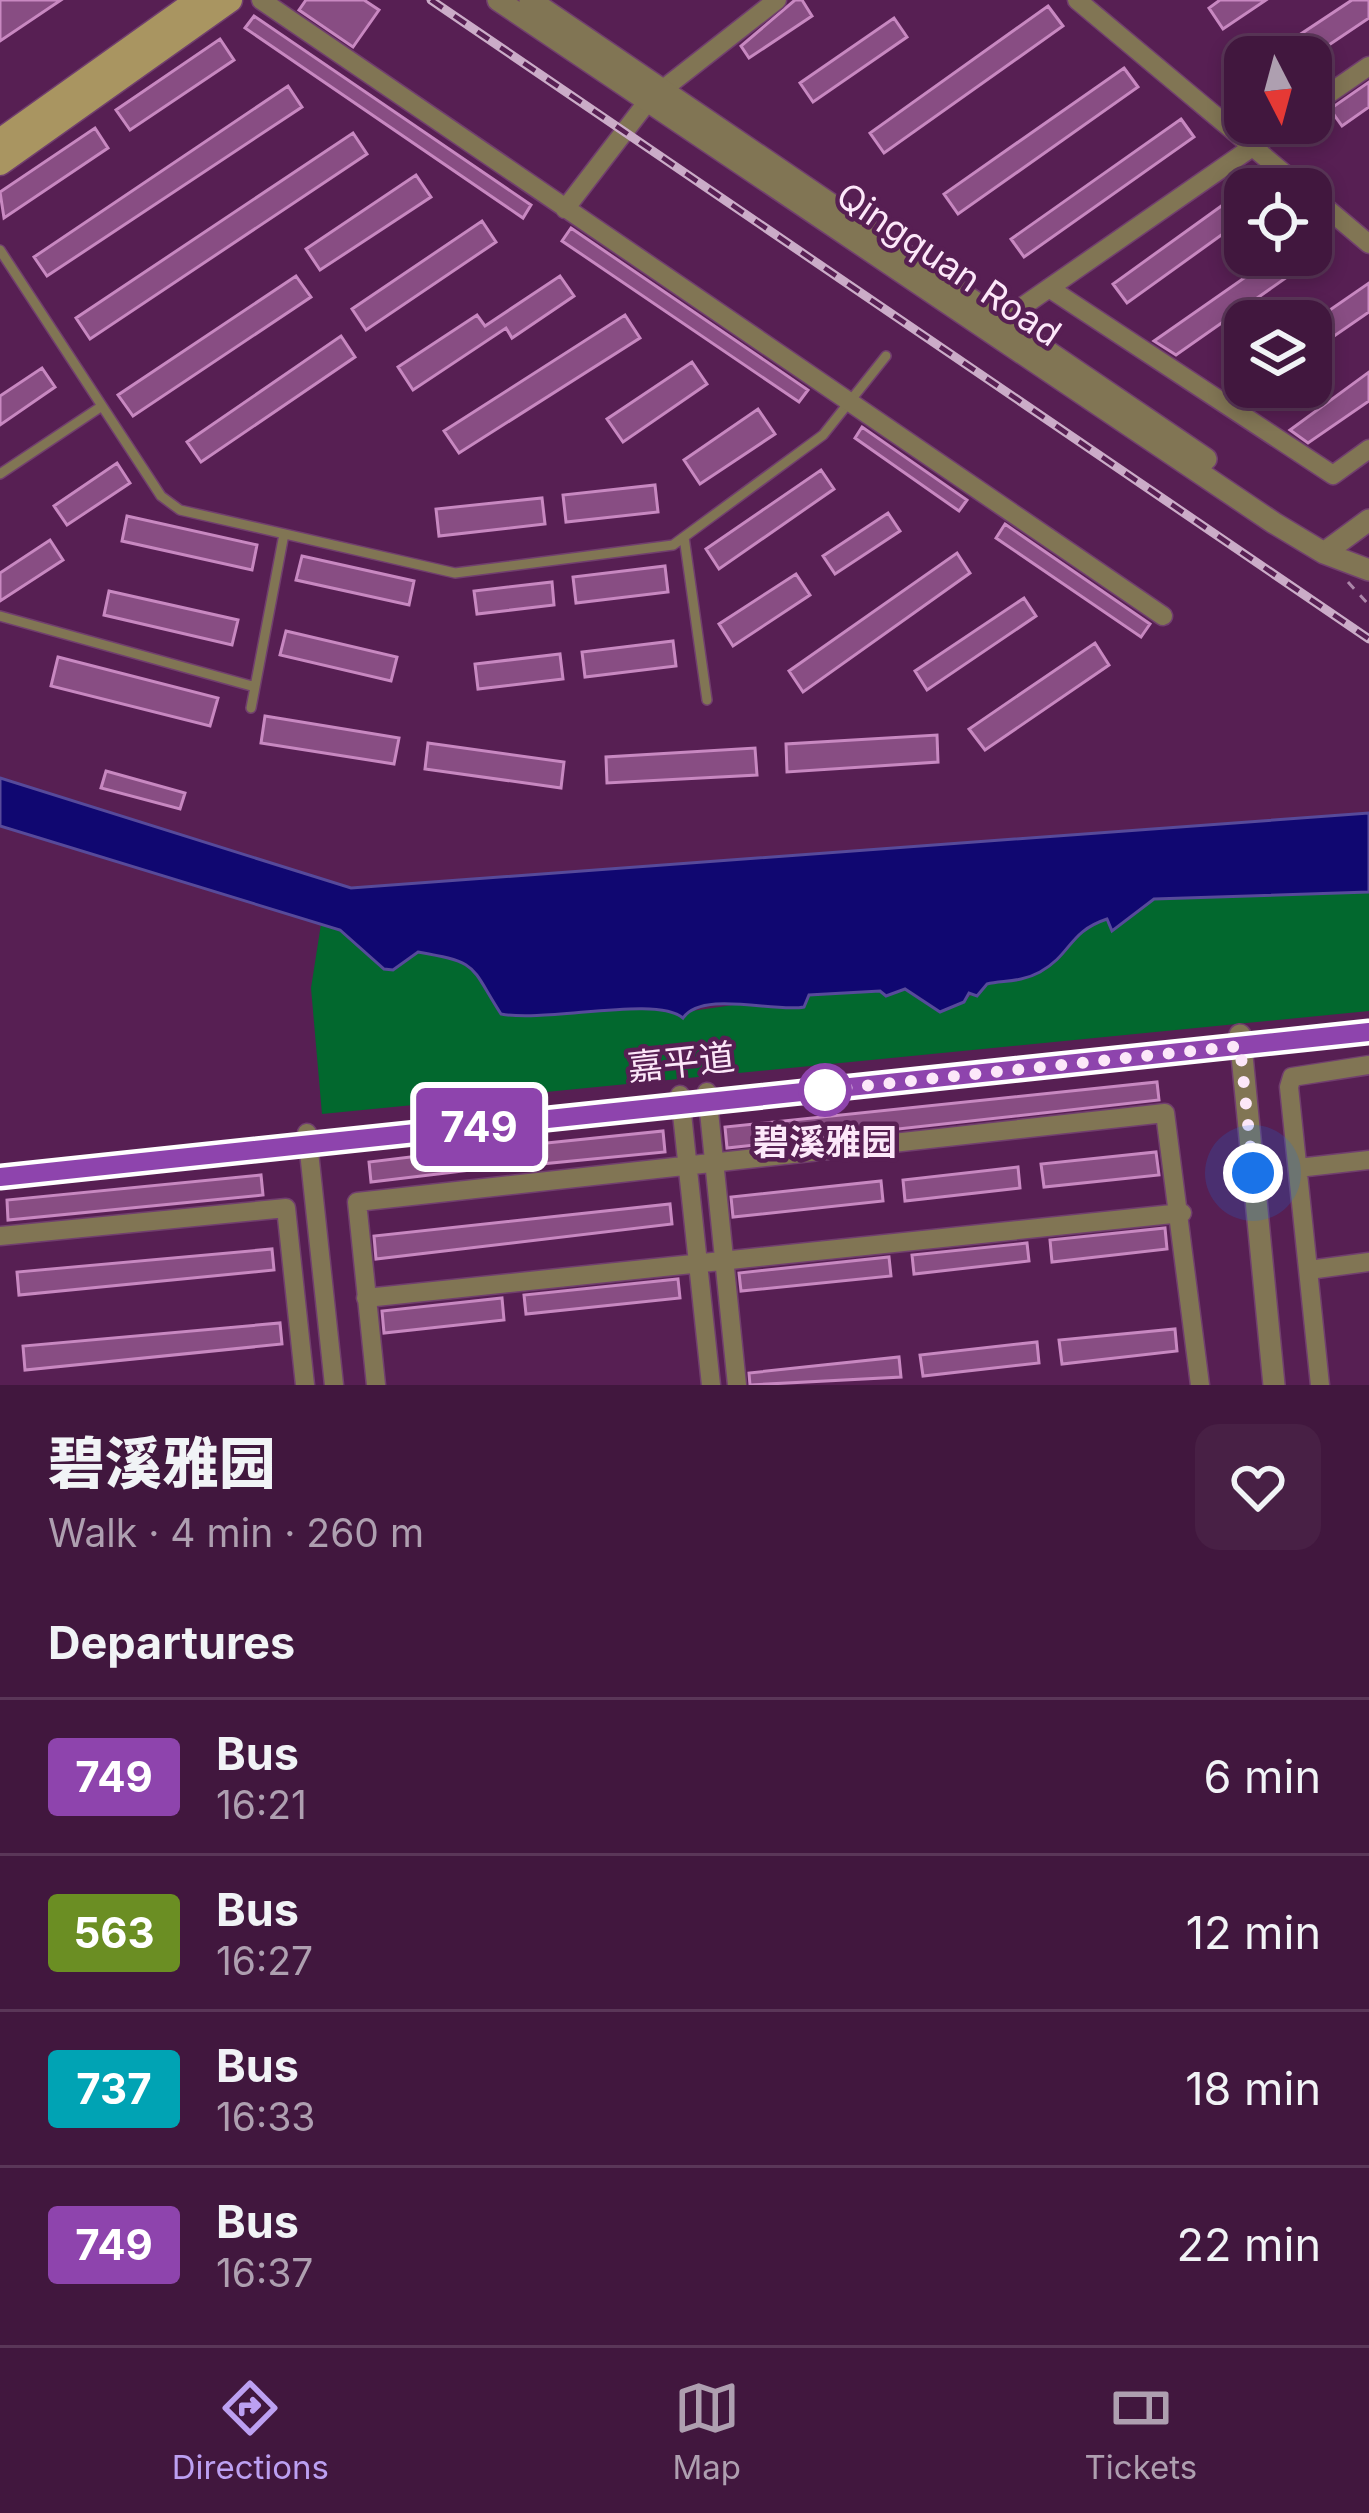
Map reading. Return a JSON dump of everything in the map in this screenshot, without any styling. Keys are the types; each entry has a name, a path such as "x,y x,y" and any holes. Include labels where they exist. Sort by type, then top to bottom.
{"main road":[{"path":"0,141 198,0"},
{"path":"0,163 230,0"}],"street":[{"path":"262,0 1163,616"},
{"name":"Qingquan Road","path":"499,0 654,95 1329,549 1369,570"},
{"name":"Qingquan Road","path":"530,0 654,95"},
{"path":"566,209 654,95 777,0"},
{"path":"1077,0 1278,168"},
{"path":"1332,92 1369,66"},
{"path":"995,325 1257,144"},
{"path":"1332,213 1369,244"},
{"path":"1049,288 1333,475 1369,449"},
{"path":"1329,549 1369,520"},
{"name":"Qingquan Road","path":"1329,549 1369,560"},
{"name":"嘉平道","path":"0,1165 681,1101 1369,1022"},
{"name":"嘉平道","path":"1240,1040 1369,1032"},
{"path":"1240,1040 1274,1385"},
{"path":"1320,1385 1292,1077 1369,1065"},
{"path":"707,1098 736,1385"},
{"path":"681,1101 711,1385"},
{"path":"376,1385 357,1202 1166,1112 1200,1385"},
{"path":"308,1139 334,1385"},
{"name":"嘉平道","path":"0,1177 308,1139"},
{"path":"1298,1168 1369,1160"},
{"path":"0,1236 286,1208 304,1385"},
{"path":"366,1298 1182,1213"},
{"path":"1309,1270 1369,1262"}],"lane":[{"path":"0,250 161,496 180,510 454,573 673,545 824,435 886,356"},
{"path":"0,474 102,406"},
{"path":"251,708 284,534"},
{"path":"684,537 706,700"},
{"path":"0,616 255,687"}],"green space":[{"path":"1369,892 1369,1011 322,1114 311,988 321,924 352,936 384,969 393,970 418,952 462,963 476,975 501,1013 517,1017 648,1007 678,1013 754,1002 786,1009 809,995 880,991 886,995 905,989 940,1009 956,1006 987,984 1037,974 1088,923 1107,919 1113,930 1154,899"}],"shaded area":[{"path":"0,778 351,888 1369,813 1369,892 1154,899 1112,931 1107,919 1094,924 1040,972 987,984 977,996 969,993 964,1002 940,1012 905,989 886,996 880,991 809,995 804,1007 706,1005 683,1018 650,1009 521,1016 501,1014 471,968 453,959 418,952 393,970 384,969 340,930 0,826"}],"building":[{"path":"0,0 61,0 0,41"},
{"path":"306,0 364,0 379,10 353,47 299,10"},
{"path":"795,0 802,0 812,16 749,58 741,46"},
{"path":"1220,0 1266,0 1223,29 1209,8"},
{"path":"1352,0 1369,0 1369,18 1332,43 1332,36 1298,36"},
{"path":"1048,6 1063,26 884,153 870,133"},
{"path":"254,16 531,205 523,218 245,28"},
{"path":"894,18 907,37 813,102 800,83"},
{"path":"220,39 234,60 130,130 116,110"},
{"path":"1124,68 1138,87 958,214 944,194"},
{"path":"1369,82 1369,107 1342,126 1332,108"},
{"path":"288,86 302,107 47,276 34,257"},
{"path":"1181,119 1194,137 1024,257 1011,239"},
{"path":"95,128 108,148 4,218 0,192"},
{"path":"353,133 367,154 90,339 76,318"},
{"path":"416,175 431,197 320,270 306,249"},
{"path":"1224,204 1224,233 1127,303 1113,284"},
{"path":"482,221 496,242 366,330 352,309"},
{"path":"571,228 808,390 799,402 562,241"},
{"path":"296,276 311,297 133,416 118,395"},
{"path":"560,276 574,296 512,338 506,328 413,390 398,367 477,315 485,326"},
{"path":"1247,276 1289,276 1254,300 1224,300 1224,321 1176,355 1154,341"},
{"path":"1369,283 1369,312 1332,338 1332,309"},
{"path":"625,315 640,338 459,453 444,431"},
{"path":"341,336 355,357 201,462 187,442"},
{"path":"692,362 707,384 623,442 607,419"},
{"path":"42,368 55,387 0,425 0,396"},
{"path":"1369,372 1369,401 1308,443 1290,430 1320,408 1332,408 1332,399"},
{"path":"758,409 775,434 700,484 684,460"},
{"path":"862,427 967,500 959,511 855,438"},
{"path":"117,463 130,483 67,525 54,506"},
{"path":"821,470 834,489 719,569 706,549"},
{"path":"655,485 658,512 566,522 563,495"},
{"path":"542,498 545,524 439,536 436,509"},
{"path":"888,513 900,531 835,574 823,556"},
{"path":"127,516 257,545 252,570 122,541"},
{"path":"1005,524 1150,624 1141,637 996,538"},
{"path":"50,540 63,560 0,601 0,573"},
{"path":"957,553 970,573 803,692 789,671"},
{"path":"302,556 414,581 409,605 296,580"},
{"path":"665,566 668,592 576,603 573,577"},
{"path":"796,574 810,595 733,646 719,624"},
{"path":"552,582 554,605 477,614 474,591"},
{"path":"109,591 238,620 232,645 104,615"},
{"path":"1024,598 1036,616 927,690 915,671"},
{"path":"286,631 397,657 391,681 280,655"},
{"path":"673,641 676,666 585,677 582,652"},
{"path":"1095,643 1109,665 985,750 969,729"},
{"path":"560,654 563,679 478,689 475,664"},
{"path":"58,657 218,698 210,726 51,686"},
{"path":"265,716 399,738 394,764 261,743"},
{"path":"937,735 938,762 787,772 786,744"},
{"path":"428,743 564,762 561,788 425,769"},
{"path":"755,748 757,775 607,783 606,757"},
{"path":"106,771 185,793 180,809 101,788"},
{"path":"1157,1082 1159,1100 727,1148 725,1127"},
{"path":"663,1131 665,1152 510,1167 508,1147"},
{"path":"485,1148 488,1168 371,1182 369,1162"},
{"path":"1156,1152 1159,1175 1044,1187 1041,1164"},
{"path":"1018,1167 1020,1188 905,1201 903,1180"},
{"path":"261,1175 263,1195 8,1220 7,1200"},
{"path":"881,1181 883,1201 733,1217 731,1197"},
{"path":"670,1204 672,1224 376,1259 374,1236"},
{"path":"1165,1228 1167,1249 1052,1262 1050,1240"},
{"path":"1027,1243 1029,1261 914,1274 912,1255"},
{"path":"272,1249 274,1270 19,1295 17,1272"},
{"path":"889,1257 891,1276 741,1291 739,1273"},
{"path":"678,1279 680,1298 526,1314 524,1295"},
{"path":"502,1298 504,1320 384,1333 382,1311"},
{"path":"280,1323 282,1344 25,1370 23,1346"},
{"path":"1175,1329 1177,1351 1062,1364 1059,1340"},
{"path":"1037,1342 1039,1363 923,1376 920,1355"},
{"path":"899,1357 901,1377 750,1385 749,1373"}],"railway":[{"path":"431,0 1369,639"}],"bus line":[{"name":"749","path":"0,1177 1369,1032"}],"place":[{"name":"碧溪雅园","path":"825,1090"}],"route":[{"path":"825,1090 1240,1046 1253,1173"}]}
